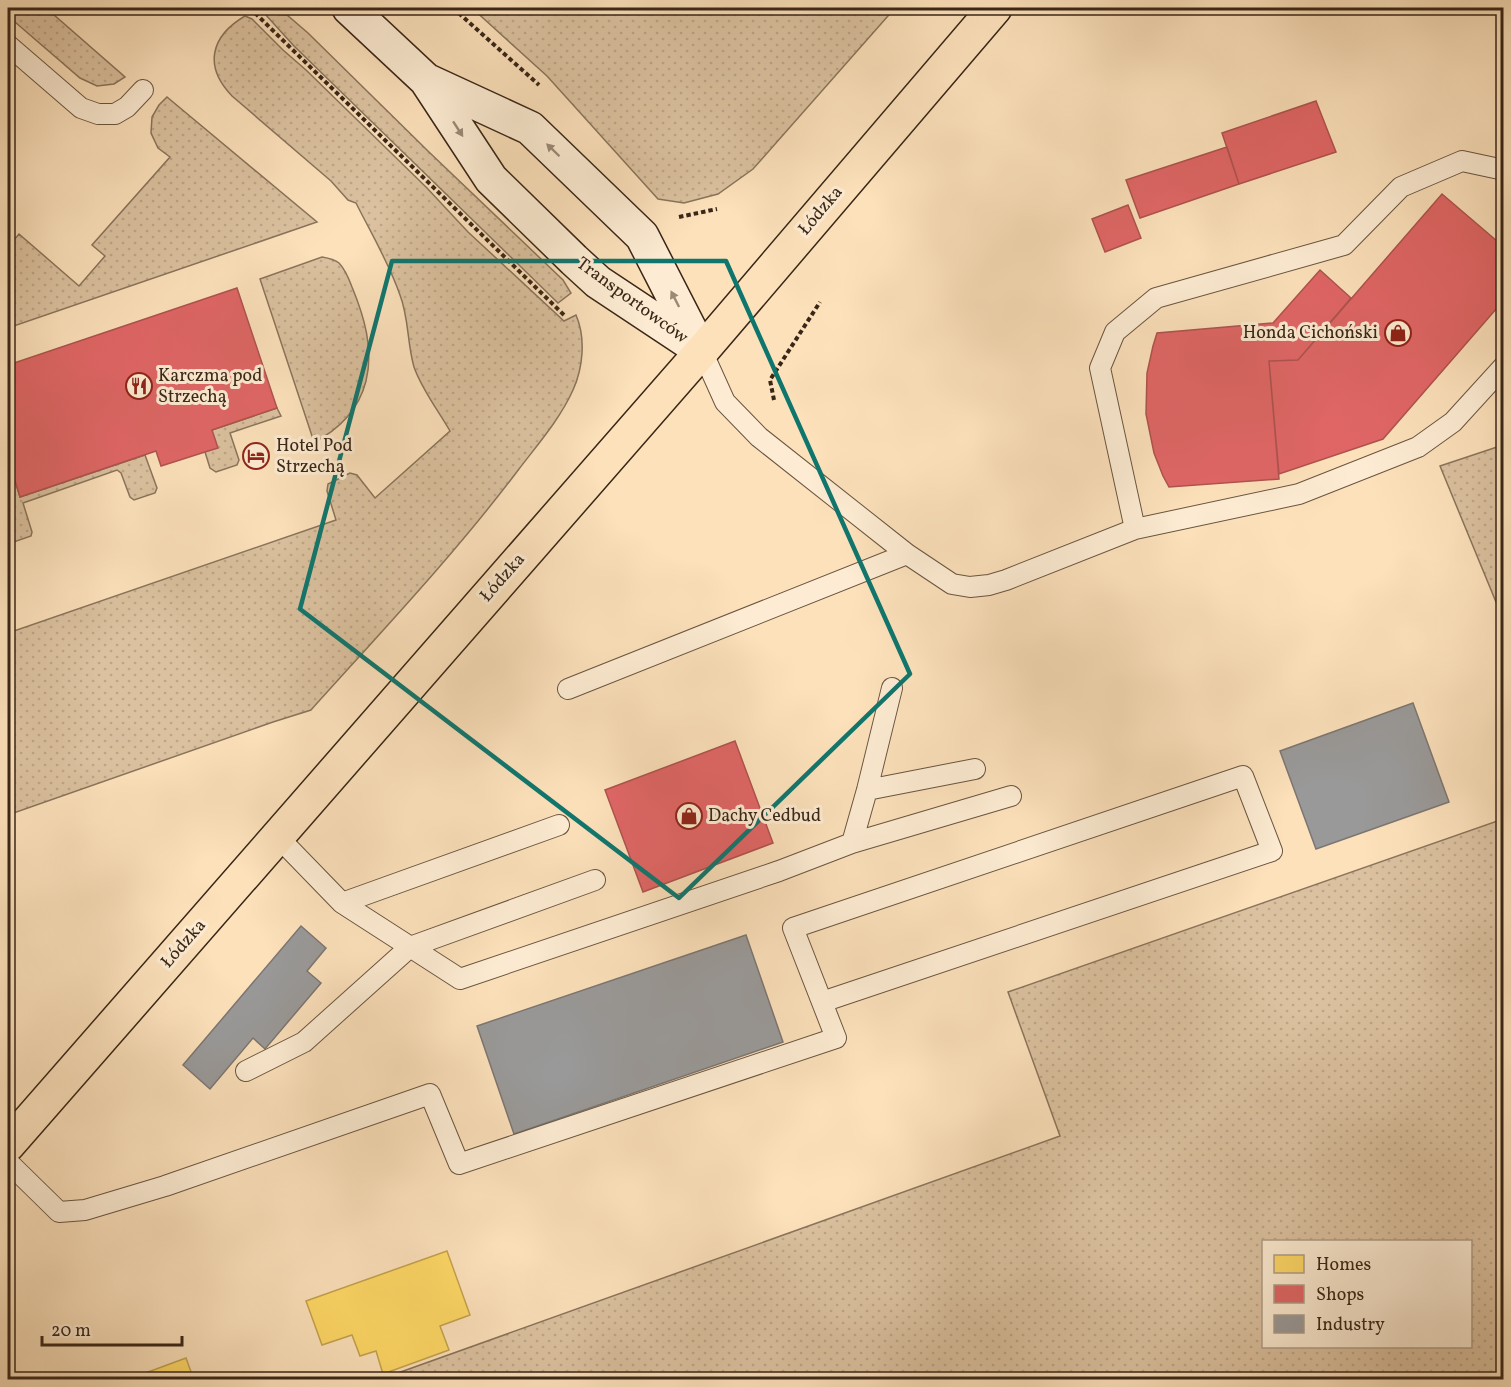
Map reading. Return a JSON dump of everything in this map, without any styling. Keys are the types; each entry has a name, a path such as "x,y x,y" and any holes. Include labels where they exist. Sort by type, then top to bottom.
{"main road":[{"name":"Łódzka","path":"8,1145 702,351 995,8"}],"street":[{"name":"Transportowców","path":"349,8 426,80 491,179 574,260 598,282 702,351"},
{"name":"Transportowców","path":"426,80 530,128 642,236 702,351"}],"lane":[{"path":"8,45 81,108 98,114 115,114 127,107 143,90"},
{"path":"1135,529 1100,368 1115,332 1156,298 1344,245 1401,187 1462,161 1503,170"},
{"path":"702,351 726,402 759,437 907,554 952,584 970,587 989,585 1135,529 1299,494 1418,447 1453,422 1503,366"},
{"path":"568,689 907,554"},
{"path":"852,843 892,688"},
{"path":"867,790 975,770"},
{"path":"8,1162 58,1212 85,1210 165,1186 430,1094 459,1164 836,1038 793,928 1243,776 1272,851 822,1002"},
{"path":"277,836 342,903 460,979 778,871 852,843 1011,796"},
{"path":"342,903 559,825"},
{"path":"246,1071 304,1042 410,947 595,880"}],"path":[{"path":"255,14 565,316"},
{"path":"775,408 770,380 820,302"}],"highlighted area":[{"path":"392,261 726,261 910,674 679,898 300,609"}],"shaded area":[{"path":"8,8 46,8 125,77 114,84 97,86 80,78 8,16"},
{"path":"472,8 895,8 753,169 718,194 684,203 658,199 547,76"},
{"path":"264,13 287,15 308,33 563,280 571,293 558,303 294,46"},
{"path":"245,16 252,19 306,70 427,188 468,232 564,321 576,315 581,333 582,353 576,381 568,401 555,421 495,501 418,592 311,710 8,815 8,633 336,520 327,491 328,484 350,473 357,475 375,498 450,431 417,375 405,313 396,283 356,203 348,200 331,181 232,96 217,74 214,63 218,42 233,24"},
{"path":"167,97 317,222 8,328 8,247 19,234 79,286 105,256 92,245 170,157 158,148 151,133 152,117"},
{"path":"322,257 339,263 348,277 364,321 369,357 363,391 353,409 340,425 314,442 260,279"},
{"path":"277,408 281,416 230,433 239,460 237,465 216,472 210,468 205,452 212,430"},
{"path":"1504,445 1503,619 1440,466"},
{"path":"145,455 157,488 155,493 134,500 130,497 121,473 117,470 23,503 32,532 31,536 8,544 8,458 20,497"},
{"path":"1503,819 1503,1379 381,1379 1060,1136 1008,992"}],"building: Homes":[{"path":"447,1251 470,1315 440,1326 449,1350 383,1374 376,1351 360,1356 352,1335 322,1345 306,1301"},
{"path":"186,1358 194,1380 142,1380 140,1375"}],"building: Shops":[{"path":"1316,101 1336,152 1239,184 1222,133"},
{"path":"1227,147 1239,184 1140,218 1126,180"},
{"name":"Honda Cichoński","path":"1442,194 1504,247 1504,300 1383,439 1279,474 1269,361 1298,360"},
{"path":"1128,205 1141,238 1105,252 1092,219"},
{"path":"1320,270 1351,298 1298,360 1269,361 1279,479 1169,487 1154,453 1146,414 1147,373 1157,333 1273,323"},
{"name":"Karczma pod Strzechą","path":"237,288 277,408 212,430 218,448 161,466 156,451 20,497 8,458 8,365"},
{"name":"Dachy Cedbud","path":"735,741 773,843 643,892 605,790"}],"building: Industry":[{"path":"1413,703 1449,802 1316,849 1280,751"},
{"path":"301,926 326,948 307,971 321,983 265,1049 253,1038 210,1089 183,1065"},
{"path":"746,935 783,1042 514,1134 477,1026"}],"place":[{"name":"Honda Cichoński","path":"1398,333"},
{"name":"Karczma pod Strzechą","path":"139,386"},
{"name":"Hotel Pod Strzechą","path":"256,456"},
{"name":"Dachy Cedbud","path":"689,816"}]}
